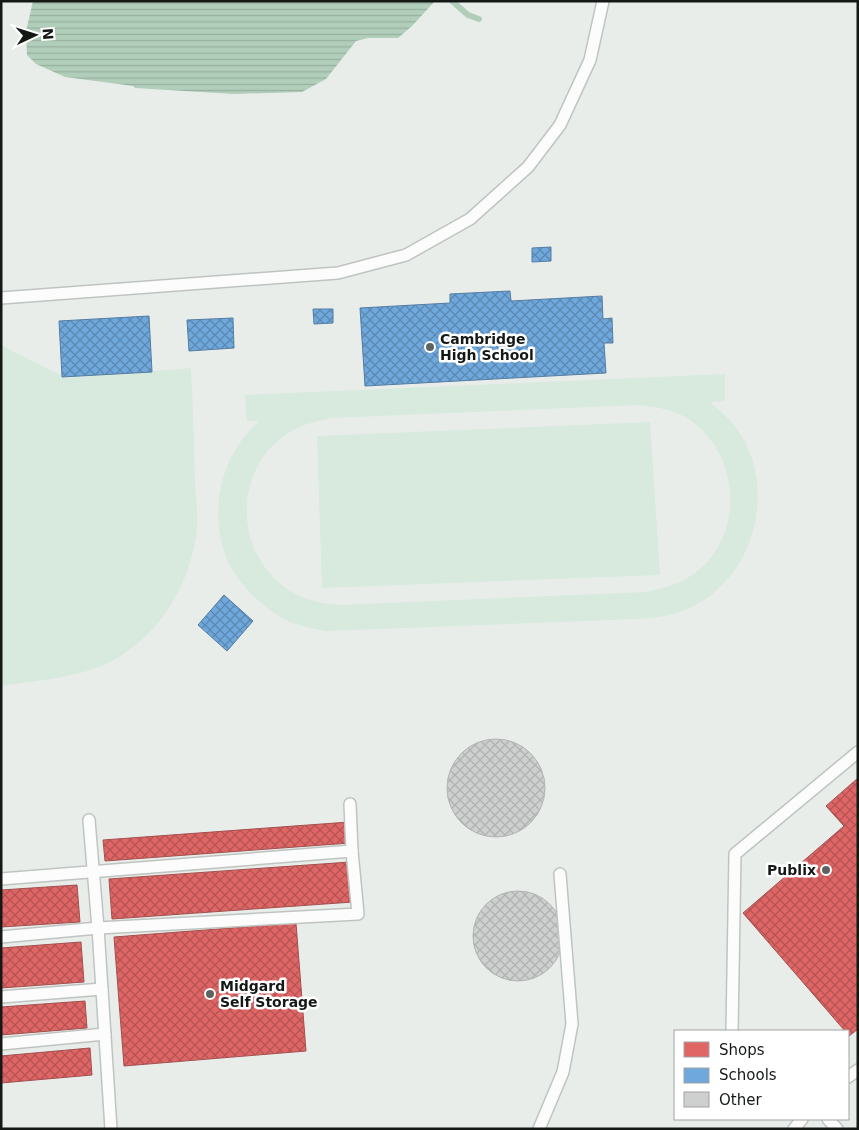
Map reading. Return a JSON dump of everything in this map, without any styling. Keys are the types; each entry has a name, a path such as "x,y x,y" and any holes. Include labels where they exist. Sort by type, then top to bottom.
{"lane":[{"path":"1,298 338,273 406,254 470,219 528,167 560,125 590,60 603,1"},
{"path":"732,1030 735,854 858,752"},
{"path":"1,937 98,928 358,914 350,804"},
{"path":"89,820 111,1129"},
{"path":"1,878 352,851"},
{"path":"539,1129 563,1072 572,1024 560,874"},
{"path":"1,998 102,990"},
{"path":"1,1044 105,1034"}],"shaded area":[{"path":"33,1 435,1 398,38 368,38 356,41 326,79 302,92 234,94 135,88 133,86 65,77 36,64 27,55 26,31"},
{"path":"1,345 66,378 191,368 197,529 192,555 178,592 169,608 144,638 112,661 87,671 58,678 1,686"},
{"path":"725,374 725,401 710,402 735,426 749,451 756,478 757,506 752,533 742,559 726,582 705,600 668,615 637,619 326,631 304,626 287,621 257,600 242,584 230,566 222,543 218,514 219,499 226,470 241,441 259,421 247,421 245,395","holes":["640,405 677,413 698,426 714,444 724,465 730,488 729,512 724,535 712,556 695,573 671,585 646,592 340,605 308,599 289,590 271,574 257,555 249,533 247,511 249,488 258,466 271,447 290,432 304,425 330,418"]},
{"path":"650,422 660,575 322,588 317,436"}],"building: Shops":[{"name":"Publix","path":"858,778 858,1029 849,1036 849,1030 844,1030 743,913 844,826 826,806"},
{"path":"349,822 350,843 105,861 103,840"},
{"path":"350,862 353,902 112,919 109,879"},
{"path":"77,885 80,922 1,927 1,890"},
{"name":"Midgard Self Storage","path":"296,923 306,1051 124,1066 114,937"},
{"path":"81,942 84,982 1,988 1,948"},
{"path":"85,1001 87,1028 1,1035 1,1007"},
{"path":"90,1048 92,1075 1,1083 1,1056"}],"building: Schools":[{"path":"551,247 551,261 532,262 532,248"},
{"path":"510,291 511,301 602,296 603,319 612,318 613,343 604,343 606,373 365,386 360,308 450,303 450,294"},
{"path":"313,309 333,309 333,323 314,324"},
{"path":"149,316 152,372 62,377 59,321"},
{"path":"233,318 234,348 189,351 187,320"},
{"path":"224,595 253,621 227,651 198,625"}],"building: Other":[{"path":"496,739 515,743 530,754 541,769 545,788 541,807 530,822 515,833 496,837 477,833 462,822 451,807 447,788 451,769 462,754 477,743"},
{"path":"518,891 535,894 550,904 560,919 563,936 560,953 550,968 535,978 518,981 501,978 486,968 476,953 473,936 476,919 486,904 501,894"}],"waterway":[{"path":"452,1 468,15 479,19"}],"place":[{"name":"Cambridge High School","path":"430,347"},
{"name":"Publix","path":"826,870"},
{"name":"Midgard Self Storage","path":"210,994"}]}
